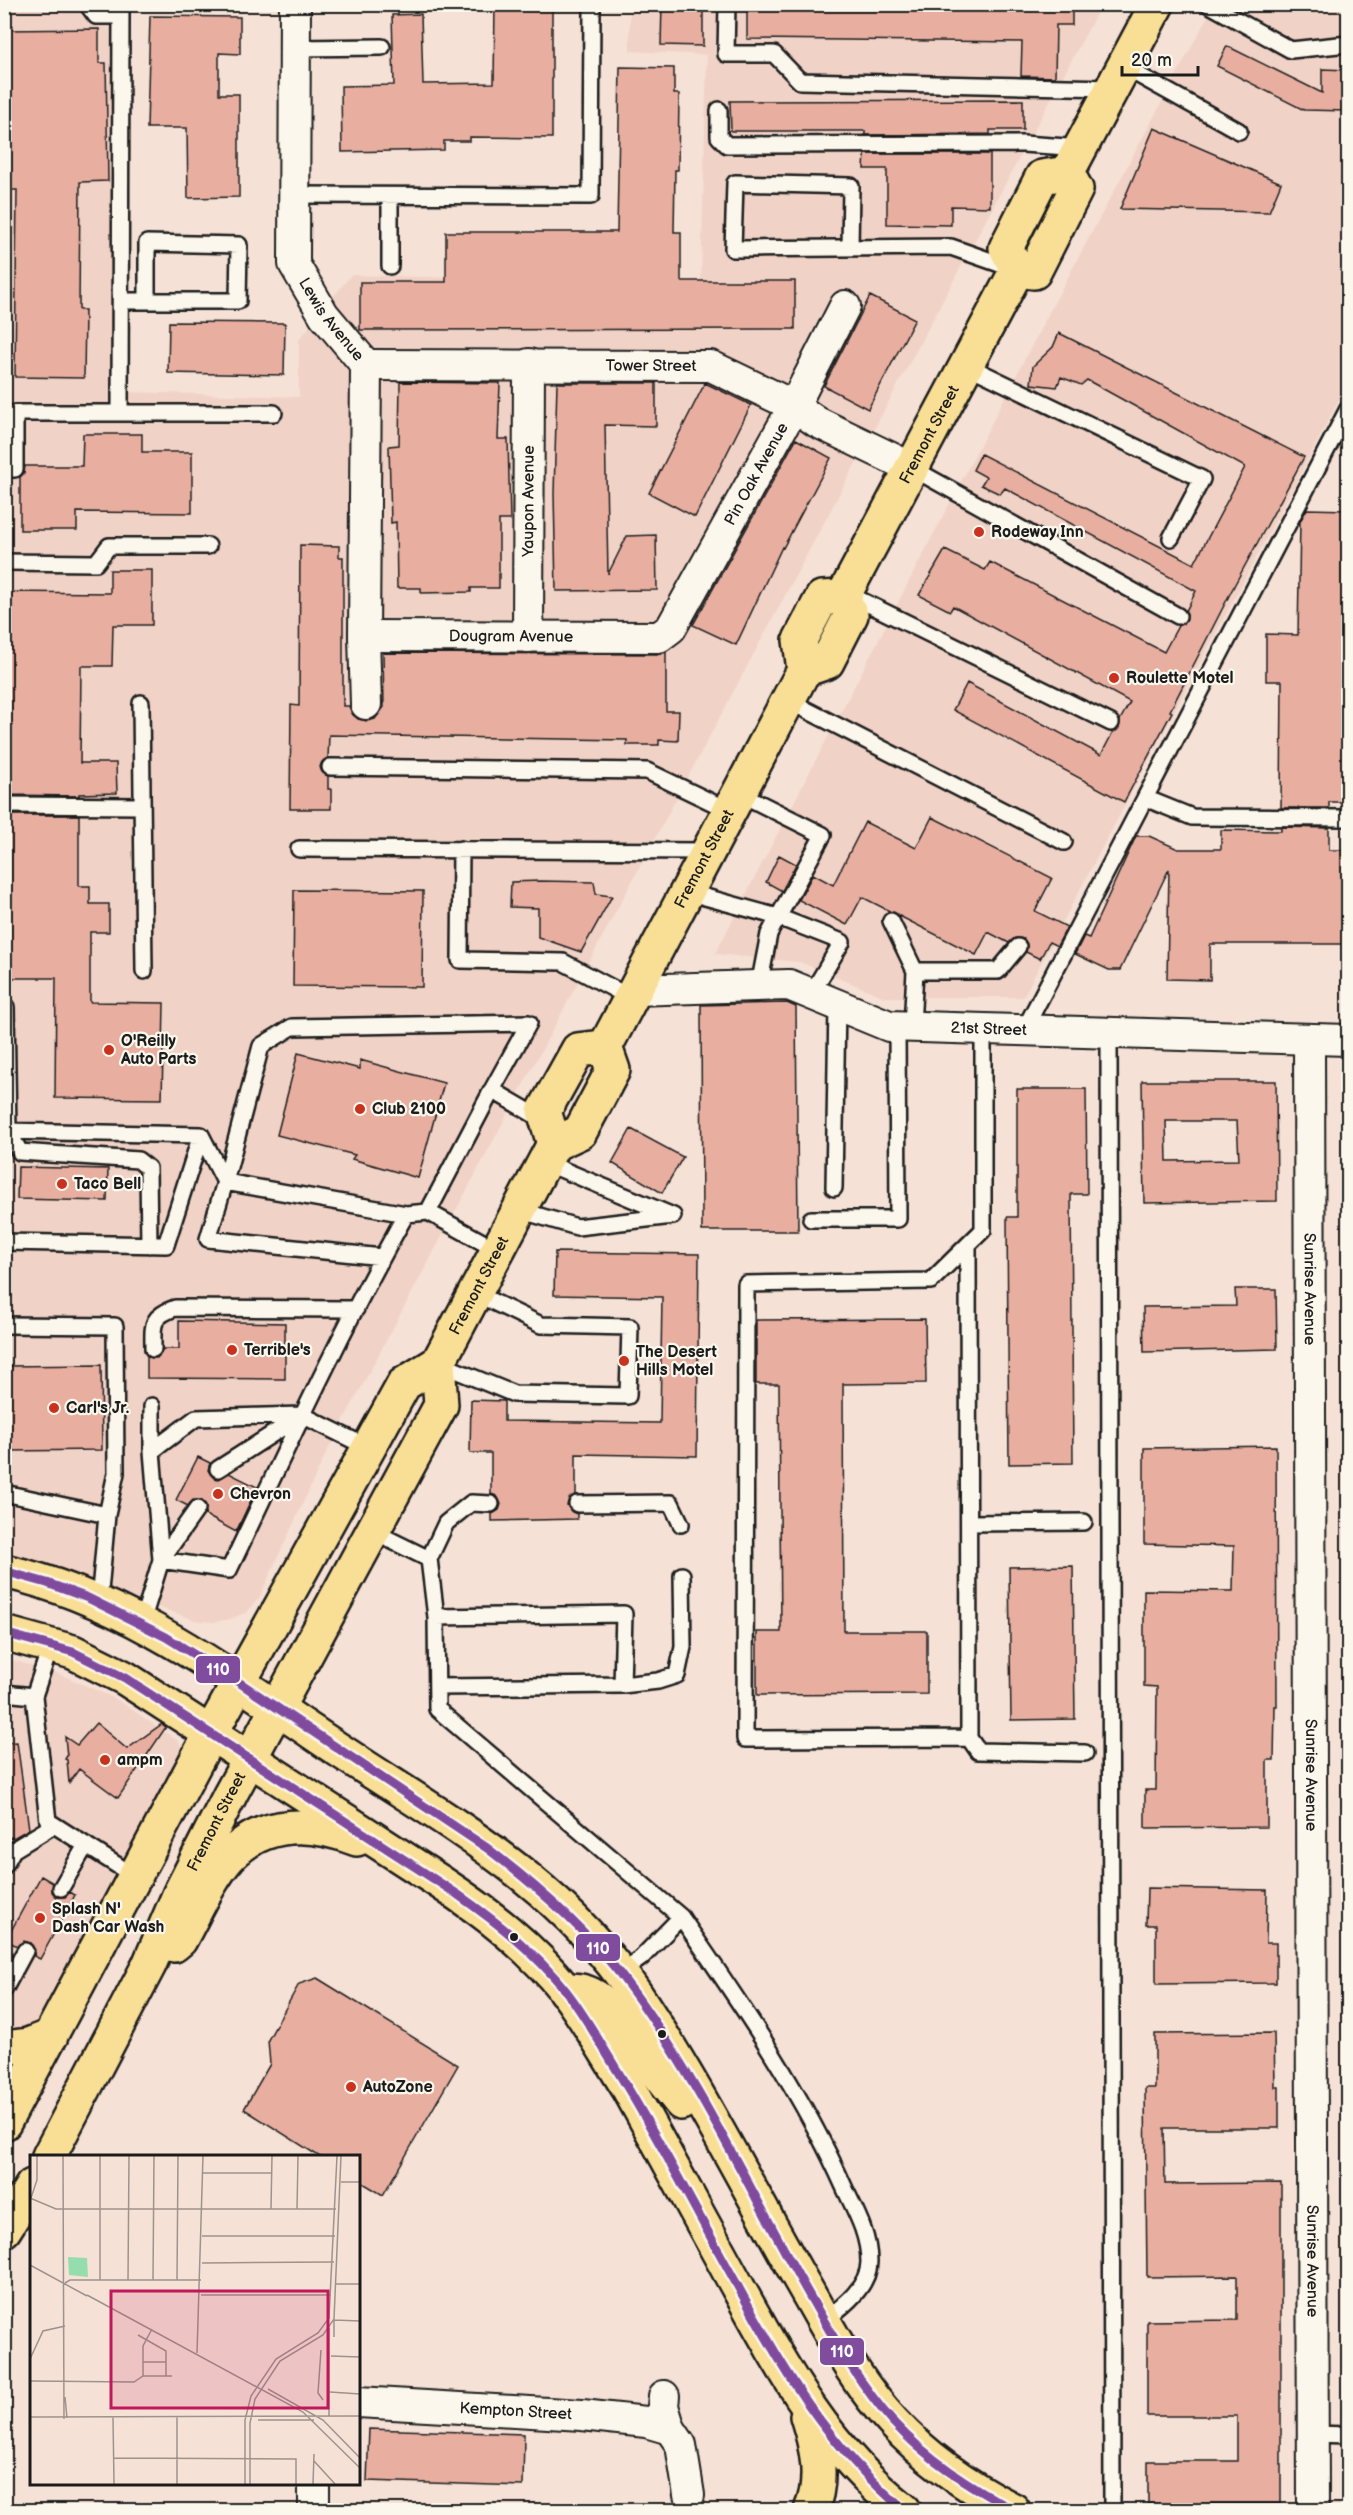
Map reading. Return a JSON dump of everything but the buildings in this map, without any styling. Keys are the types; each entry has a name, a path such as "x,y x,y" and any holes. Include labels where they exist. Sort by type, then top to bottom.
{"main road":[{"path":"1017,270 1034,272 1076,189 1074,160 1157,4"},
{"name":"Fremont Street","path":"50,2155 150,1965 179,1895 230,1745 258,1696 369,1448 404,1384 438,1363 519,1210 549,1143 580,1132 613,1070 605,1047 804,670 800,640 822,598 844,595 1017,270"},
{"name":"Fremont Street","path":"4,2123 134,1875 230,1745 258,1696 372,1531 441,1406 438,1363"},
{"path":"4,1571 39,1580 99,1602 142,1622 503,1857 562,1907 620,1973 661,2034 824,2321 872,2397 914,2444 948,2471 1013,2511"},
{"path":"4,1633 73,1652 125,1678 481,1909 538,1960 565,1991 629,2089 747,2304 800,2391 844,2456 865,2478 904,2511"},
{"path":"150,1965 180,1940 229,1857 265,1832 285,1826 324,1829 398,1855"},
{"path":"565,1991 578,1989 596,1997 620,2018 635,2043 758,2205"},
{"path":"4,2048 28,2045 51,2036"},
{"path":"4,2230 30,2190"},
{"path":"800,2391 818,2460 817,2495 811,2511"}],"street":[{"name":"Lewis Avenue","path":"295,4 294,264 324,315 366,365 363,636 366,704"},
{"name":"Pin Oak Avenue","path":"659,637 671,628 795,406 845,306"},
{"name":"Yaupon Avenue","path":"528,637 529,364"},
{"name":"Tower Street","path":"366,365 711,366 795,406 817,422 912,468"},
{"name":"Dougram Avenue","path":"363,636 659,637"},
{"name":"21st Street","path":"633,994 789,985 889,1026 1348,1040"},
{"name":"Sunrise Avenue","path":"1309,1039 1313,2511"},
{"path":"664,2397 663,2406 670,2428 681,2445 689,2495"},
{"name":"Kempton Street","path":"360,2402 582,2415 646,2422 670,2428"},
{"path":"314,2485 314,2511"}],"lane":[{"path":"87,4 96,16 121,10 120,413"},
{"path":"293,195 591,196 592,4"},
{"path":"726,4 726,54 774,54 800,81 1119,77 1239,131"},
{"path":"1208,4 1291,50 1348,44"},
{"path":"295,48 382,47"},
{"path":"719,110 719,137 727,145 1023,144 1074,160"},
{"path":"850,248 850,186 735,183 733,249 850,248 951,247 1017,270"},
{"path":"390,196 390,266"},
{"path":"121,301 147,301 238,301 239,245 147,243 147,301"},
{"path":"966,365 1202,479 1171,538"},
{"path":"1024,1030 1348,409"},
{"path":"4,469 15,469 10,413 274,413"},
{"path":"912,468 1178,616"},
{"path":"4,562 96,563 109,546 208,546"},
{"path":"844,595 1111,723"},
{"path":"789,701 1064,842"},
{"path":"141,703 144,971"},
{"path":"330,767 647,771 823,835 769,934 759,986"},
{"path":"1145,798 1191,817 1348,818"},
{"path":"4,806 142,806"},
{"path":"299,849 709,851"},
{"path":"461,849 460,960 563,962 633,994"},
{"path":"687,892 777,917 842,942 824,999 834,1188"},
{"path":"811,1219 898,1218 904,1027 915,971 891,921"},
{"path":"915,971 998,971 1018,947"},
{"path":"6,1007 6,1131 20,1152 138,1160 148,1168 150,1180 150,1245"},
{"path":"382,1257 208,1239 261,1046 292,1027 529,1023 428,1212"},
{"path":"969,1738 745,1740 746,1284 931,1281 983,1230 983,1030"},
{"path":"1109,1034 1112,2511"},
{"path":"492,1090 549,1143 673,1216 577,1227 519,1210"},
{"path":"6,1131 201,1135"},
{"path":"201,1135 225,1182"},
{"path":"4,1242 166,1245 201,1135"},
{"path":"225,1182 406,1214 428,1212 497,1250"},
{"path":"161,1560 229,1570 302,1415 406,1214"},
{"path":"968,1245 969,1738 978,1751 1085,1753"},
{"path":"438,1363 514,1395 628,1396 630,1327 541,1325 475,1293"},
{"path":"153,1349 153,1324 160,1314 175,1308 356,1309"},
{"path":"4,1325 115,1326 116,1473 107,1515 99,1602"},
{"path":"152,1406 152,1451 161,1560"},
{"path":"218,1468 302,1415"},
{"path":"152,1451 196,1418 302,1415 369,1448"},
{"path":"4,1493 107,1515"},
{"path":"491,1504 471,1503 446,1523 429,1559 436,1617 437,1709 681,1917 760,2031 831,2158 865,2234 869,2264 858,2291 824,2321"},
{"path":"577,1504 671,1503 681,1524"},
{"path":"142,1622 161,1560 197,1509"},
{"path":"969,1523 1084,1522"},
{"path":"372,1531 429,1559"},
{"path":"437,1687 622,1685 658,1681 677,1675 683,1647 682,1575"},
{"path":"436,1617 624,1614 622,1685"},
{"path":"51,1645 34,1696 48,1821 134,1875"},
{"path":"4,1693 34,1696"},
{"path":"4,1866 9,1849 54,1825"},
{"path":"61,1888 86,1845"},
{"path":"620,1973 641,1958 681,1917"},
{"path":"4,1990 25,1951"},
{"path":"1313,2434 1348,2435"}],"shaded area":[{"path":"4,5 126,5 126,392 299,397 299,340 351,275 701,285 707,55 630,51 630,5 1101,5 326,1453 259,1598 245,1613 213,1622 195,1620 85,1581 5,1561"},
{"path":"1214,5 1348,5 1348,382 1313,450 1023,997 885,997 800,962 715,954 1053,305"},
{"path":"5,1658 59,1674 116,1699 178,1741 186,1753 177,1759 5,2084"}],"transit line":[{"name":"110","path":"4,1571 88,1598 166,1637 240,1683 487,1848 567,1915 619,1973 682,2065 827,2327 880,2407 934,2460 1013,2510"},
{"name":"110","path":"4,1633 73,1652 125,1678 457,1894 501,1927 528,1951 566,1991 591,2028 646,2120 753,2314 808,2404 851,2459 904,2510"}],"place":[{"name":"Rodeway Inn","path":"979,532"},
{"name":"Roulette Motel","path":"1114,678"},
{"name":"O'Reilly Auto Parts","path":"109,1050"},
{"name":"Club 2100","path":"360,1109"},
{"name":"Taco Bell","path":"62,1184"},
{"name":"Terrible's","path":"232,1350"},
{"name":"The Desert Hills Motel","path":"624,1361"},
{"name":"Carl's Jr.","path":"54,1408"},
{"name":"Chevron","path":"218,1494"},
{"name":"ampm","path":"105,1760"},
{"name":"Splash N' Dash Car Wash","path":"40,1918"},
{"name":"AutoZone","path":"351,2087"}]}
